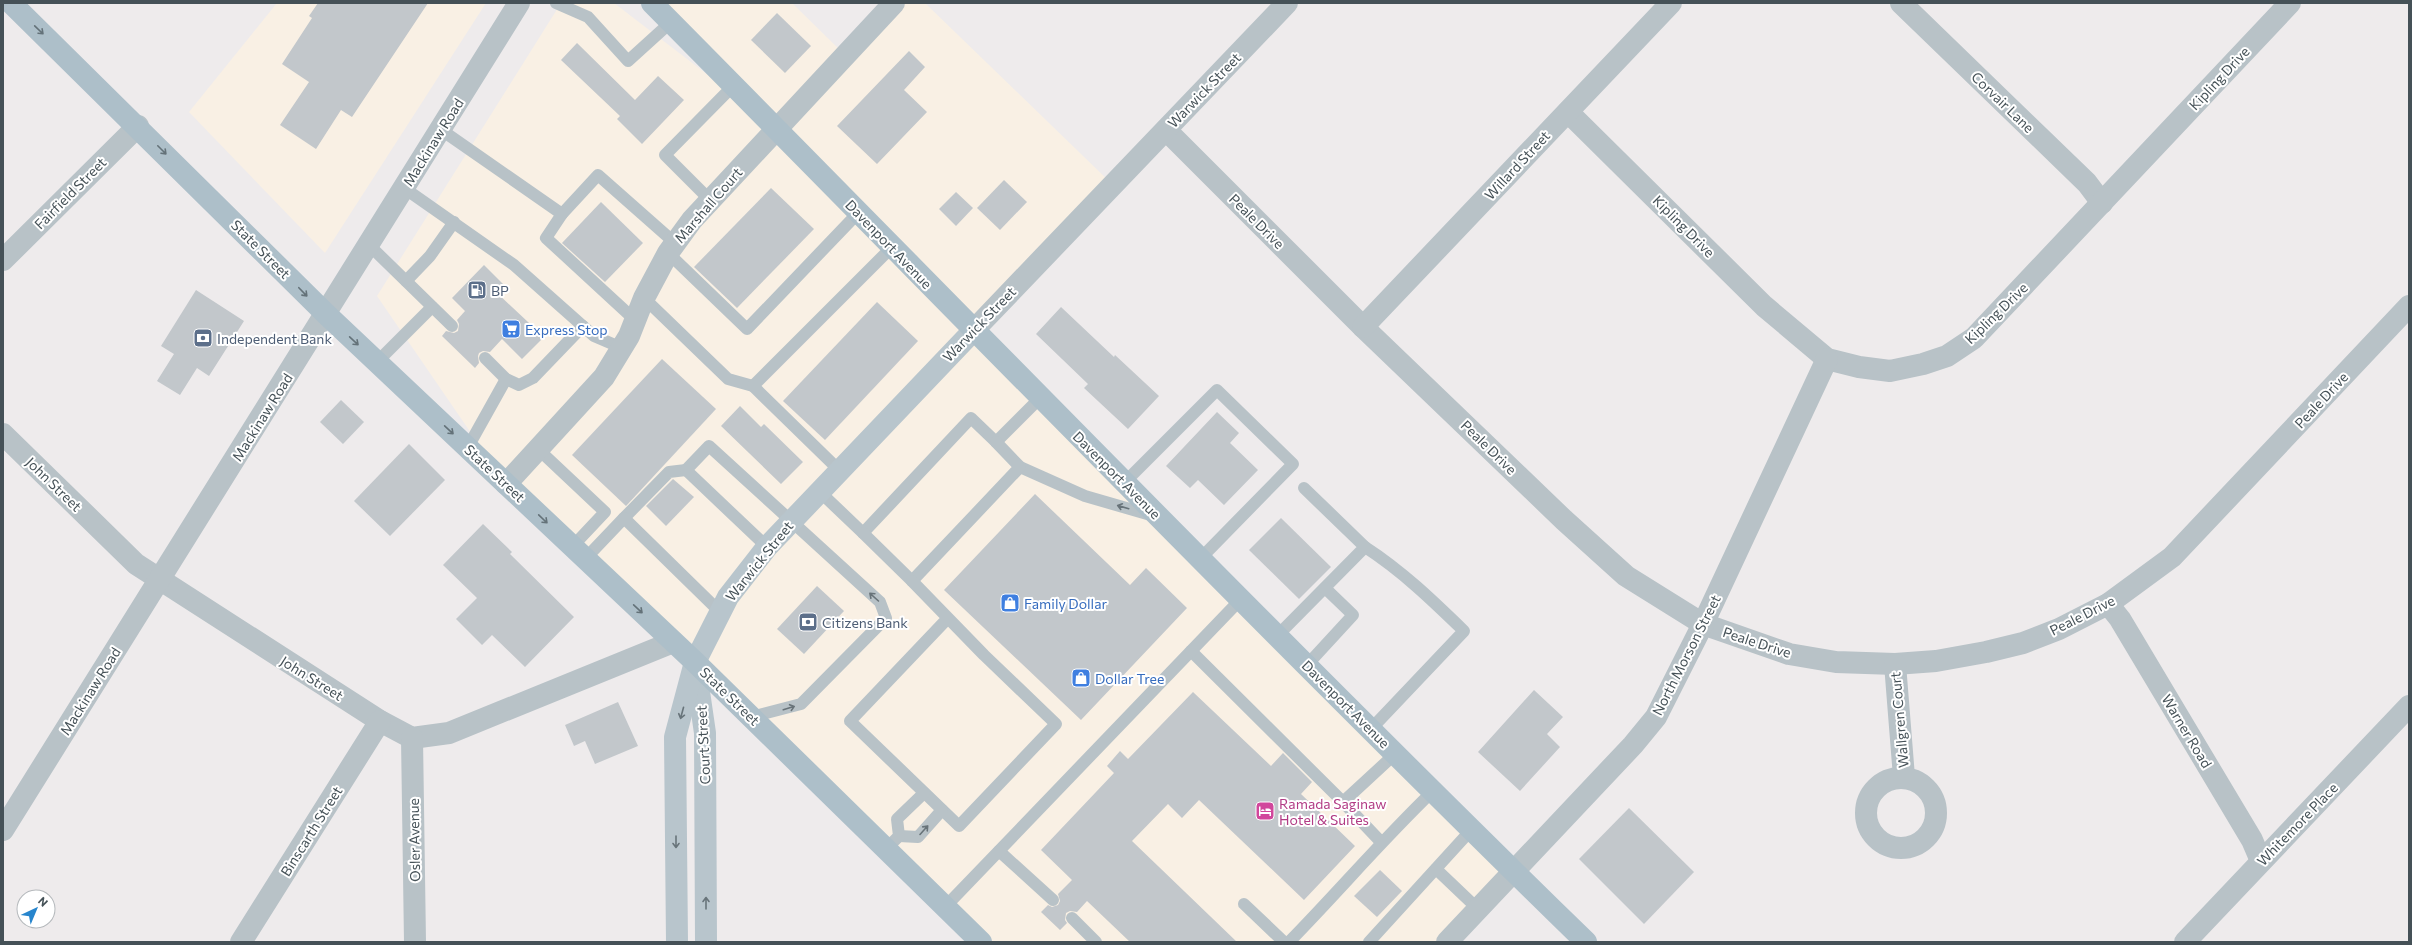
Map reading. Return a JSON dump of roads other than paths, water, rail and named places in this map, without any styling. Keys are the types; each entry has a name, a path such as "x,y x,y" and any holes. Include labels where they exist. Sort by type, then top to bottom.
{"main road":[{"name":"State Street","path":"11,3 138,126 326,314 695,662 751,717 893,843 946,907 981,942"},
{"name":"Davenport Avenue","path":"652,3 859,212 973,331 1278,635 1395,754 1586,942"},
{"name":"Warwick Street","path":"695,662 728,597 767,546 973,331"},
{"name":"Court Street","path":"677,942 675,737 695,662"},
{"name":"Court Street","path":"695,662 705,733 706,942"}],"street":[{"name":"Mackinaw Road","path":"3,830 519,3"},
{"name":"Marshall Court","path":"506,484 604,377 622,348 644,298 671,248 710,200 894,3"},
{"name":"Warwick Street","path":"973,331 1287,3"},
{"name":"Willard Street","path":"1363,327 1671,3"},
{"name":"Corvair Lane","path":"1901,3 2087,183 2102,203"},
{"name":"Kipling Drive","path":"1568,112 1764,306 1827,359 1859,367 1890,371 1924,364 1946,356 1974,338 2290,3"},
{"name":"Fairfield Street","path":"3,260 138,126"},
{"name":"Peale Drive","path":"1166,130 1363,327 1564,520 1626,576 1703,624 1788,654 1836,662 1895,664 1936,661 2023,643 2059,629 2108,604 2172,557 2409,306"},
{"name":"North Morson Street","path":"1447,942 1633,745 1656,717 1703,624 1827,359"},
{"name":"John Street","path":"3,434 136,564 380,721 412,738"},
{"name":"Warner Road","path":"2108,604 2120,619 2248,833 2261,861"},
{"path":"412,738 449,733 673,642"},
{"name":"Wallgren Court","path":"1895,664 1904,777"},
{"name":"Whitemore Place","path":"2185,942 2409,706"},
{"name":"Binscarth Street","path":"241,942 380,721"},
{"name":"Osler Avenue","path":"412,738 415,942"}],"lane":[{"path":"556,3 588,17 628,61 671,22"},
{"path":"710,200 665,155 734,85"},
{"path":"440,129 562,214"},
{"path":"635,320 546,238 562,214 598,175 671,248 747,329 859,212"},
{"path":"404,188 514,265 594,336 622,348"},
{"path":"406,281 430,256 454,222"},
{"path":"368,245 452,326"},
{"path":"753,386 892,247"},
{"path":"644,298 728,379 753,386 839,470"},
{"path":"377,362 432,306"},
{"path":"484,358 506,379 519,385 533,378 583,326"},
{"path":"468,447 506,379"},
{"path":"1125,482 1217,390 1293,464 1201,558"},
{"path":"996,442 1040,398"},
{"path":"863,534 971,418 1020,467 1085,496 1161,518"},
{"path":"579,553 624,518 669,472 686,470 709,446 790,522 880,602 886,618 801,704 751,717"},
{"path":"538,449 605,512 579,553"},
{"path":"912,581 1020,467"},
{"path":"686,470 767,546"},
{"path":"1304,488 1365,547 1394,566 1464,631 1371,729"},
{"path":"819,492 912,581 1056,724 959,826 850,721 948,618"},
{"path":"624,518 720,612"},
{"path":"1278,635 1365,547"},
{"path":"1307,665 1354,615 1325,588"},
{"path":"946,907 1242,599"},
{"path":"1191,651 1343,802 1381,842"},
{"path":"1343,802 1395,754"},
{"path":"1289,942 1339,891 1381,842 1433,791"},
{"path":"924,793 898,819 893,843 918,837 942,810"},
{"path":"1369,942 1472,829"},
{"path":"999,851 1052,900"},
{"path":"1436,869 1478,909"},
{"path":"1244,904 1284,942"},
{"path":"1072,918 1096,942"}],"place":[{"name":"BP","path":"477,290"},
{"name":"Express Stop","path":"511,329"},
{"name":"Independent Bank","path":"203,338"},
{"name":"Family Dollar","path":"1010,603"},
{"name":"Citizens Bank","path":"808,622"},
{"name":"Dollar Tree","path":"1081,678"},
{"name":"Ramada Saginaw Hotel & Suites","path":"1265,811"}]}
